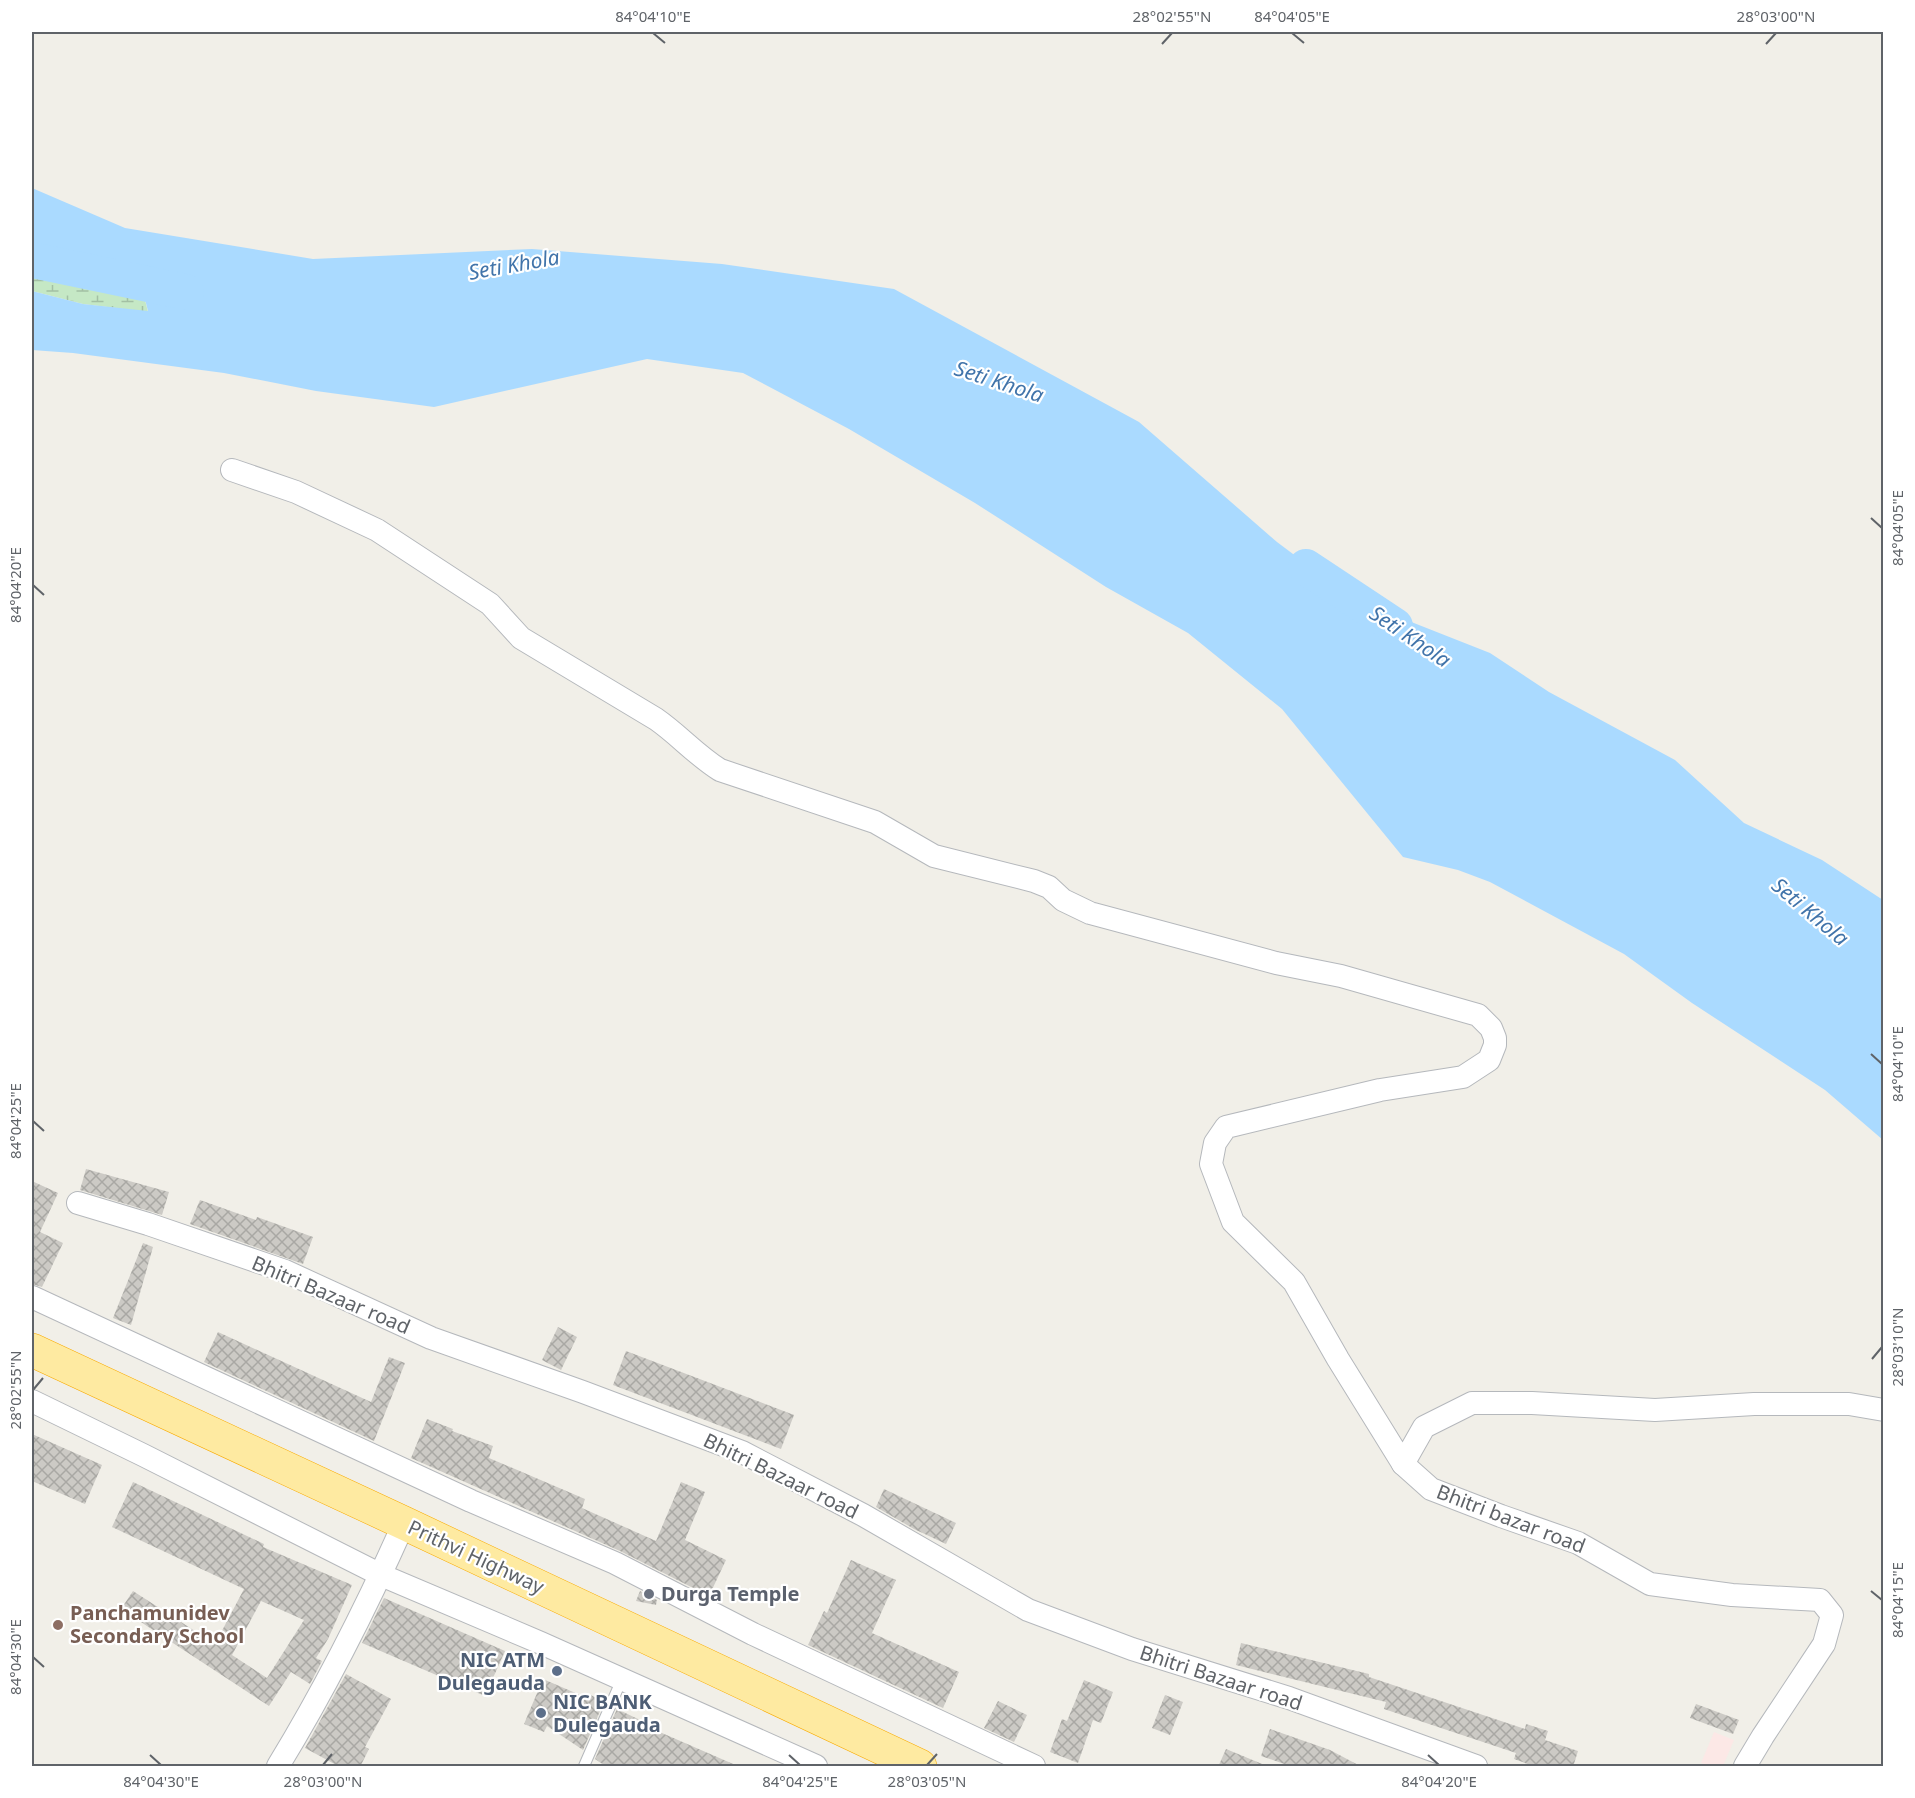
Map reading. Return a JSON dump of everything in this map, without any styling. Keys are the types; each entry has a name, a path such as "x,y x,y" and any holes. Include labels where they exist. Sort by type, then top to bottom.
{"highway":[{"name":"Prithvi Highway","path":"32,1350 920,1767"}],"street":[{"path":"232,470 296,492 377,530 490,604 521,638 656,719 671,729 704,760 720,770 875,822 934,856 1034,881 1049,887 1063,900 1090,913 1276,963 1341,976 1478,1015 1491,1028 1495,1045 1489,1060 1463,1077 1380,1090 1226,1127 1215,1143 1211,1164 1233,1222 1294,1282 1338,1359 1403,1464 1424,1426 1472,1403 1532,1403 1655,1410 1754,1404 1850,1404 1884,1410"},
{"name":"Bhitri Bazaar road","path":"78,1203 148,1224 285,1271 430,1338 742,1452 863,1515 1028,1610 1132,1649 1289,1698 1476,1767"},
{"path":"32,1297 471,1501 615,1563 753,1634 1034,1767"},
{"path":"32,1401 381,1575 541,1642 816,1767"},
{"name":"Bhitri bazar road","path":"1403,1464 1431,1489 1578,1542 1650,1584 1732,1595 1820,1600 1832,1615 1824,1644 1762,1736 1745,1767"},
{"path":"278,1767 381,1575 404,1523"}],"lane":[{"path":"584,1767 622,1679"}],"shaded area":[{"path":"1714,1732 1734,1740 1723,1766 1701,1763"}],"green space":[{"path":"34,254 81,257 141,284 148,312 83,304 32,291 32,256"}],"water":[{"path":"32,188 125,228 313,259 532,249 722,264 894,289 1139,422 1277,542 1353,599 1490,653 1549,692 1675,760 1744,823 1822,860 1883,900 1883,1140 1825,1090 1692,1003 1624,954 1490,882 1458,870 1403,857 1282,709 1188,633 1106,587 975,503 849,429 743,373 647,359 434,407 316,391 224,373 73,353 32,350 32,291 83,304 148,311 141,284 81,257 34,254 32,256"}],"building":[{"path":"86,1169 169,1192 162,1215 80,1190"},
{"path":"32,1181 58,1193 40,1232 63,1243 42,1287 32,1284"},
{"path":"200,1200 313,1237 303,1264 190,1224"},
{"path":"143,1243 153,1247 131,1325 113,1318"},
{"path":"558,1327 577,1337 561,1370 542,1360"},
{"path":"218,1332 371,1402 389,1357 405,1363 374,1441 204,1362"},
{"path":"626,1351 794,1415 781,1449 613,1385"},
{"path":"427,1419 493,1446 489,1458 585,1499 582,1508 656,1541 681,1482 705,1492 685,1540 726,1560 709,1596 620,1551 411,1458"},
{"path":"32,1434 102,1465 85,1504 32,1481"},
{"path":"133,1482 264,1544 263,1547 352,1585 328,1639 316,1658 322,1661 310,1684 291,1672 269,1706 121,1609 133,1591 215,1644 244,1589 112,1527","holes":["261,1601 304,1620 267,1678 232,1655"]},
{"path":"884,1489 956,1523 946,1544 876,1507"},
{"path":"851,1560 896,1580 872,1633 959,1672 943,1708 808,1645 824,1611 827,1613"},
{"path":"640,1591 657,1600 656,1605 636,1601"},
{"path":"384,1598 505,1651 485,1696 362,1643"},
{"path":"1241,1643 1369,1674 1369,1677 1525,1729 1526,1724 1548,1731 1545,1740 1578,1751 1573,1767 1536,1767 1514,1759 1516,1753 1384,1709 1386,1702 1236,1665"},
{"path":"346,1674 391,1699 365,1747 369,1749 360,1767 340,1767 305,1748"},
{"path":"543,1679 587,1698 589,1694 604,1702 583,1750 547,1726 544,1732 524,1724"},
{"path":"1084,1680 1113,1692 1101,1723 1093,1720 1078,1763 1050,1752 1062,1719 1067,1721"},
{"path":"1165,1695 1183,1702 1170,1735 1152,1728"},
{"path":"998,1701 1027,1715 1014,1742 984,1728"},
{"path":"1696,1704 1739,1720 1733,1734 1690,1718"},
{"path":"617,1709 640,1720 639,1723 740,1767 607,1767 595,1759"},
{"path":"1270,1729 1330,1750 1362,1767 1293,1767 1261,1756"},
{"path":"1226,1749 1267,1766 1267,1767 1218,1767"}],"waterway":[{"name":"Seti Khola","path":"32,260 186,292"},
{"name":"Seti Khola","path":"1306,567 1395,626"}],"place":[{"name":"Durga Temple","path":"649,1594"},
{"name":"Panchamunidev Secondary School","path":"58,1625"},
{"name":"NIC ATM Dulegauda","path":"557,1671"},
{"name":"NIC BANK Dulegauda","path":"541,1713"}]}
